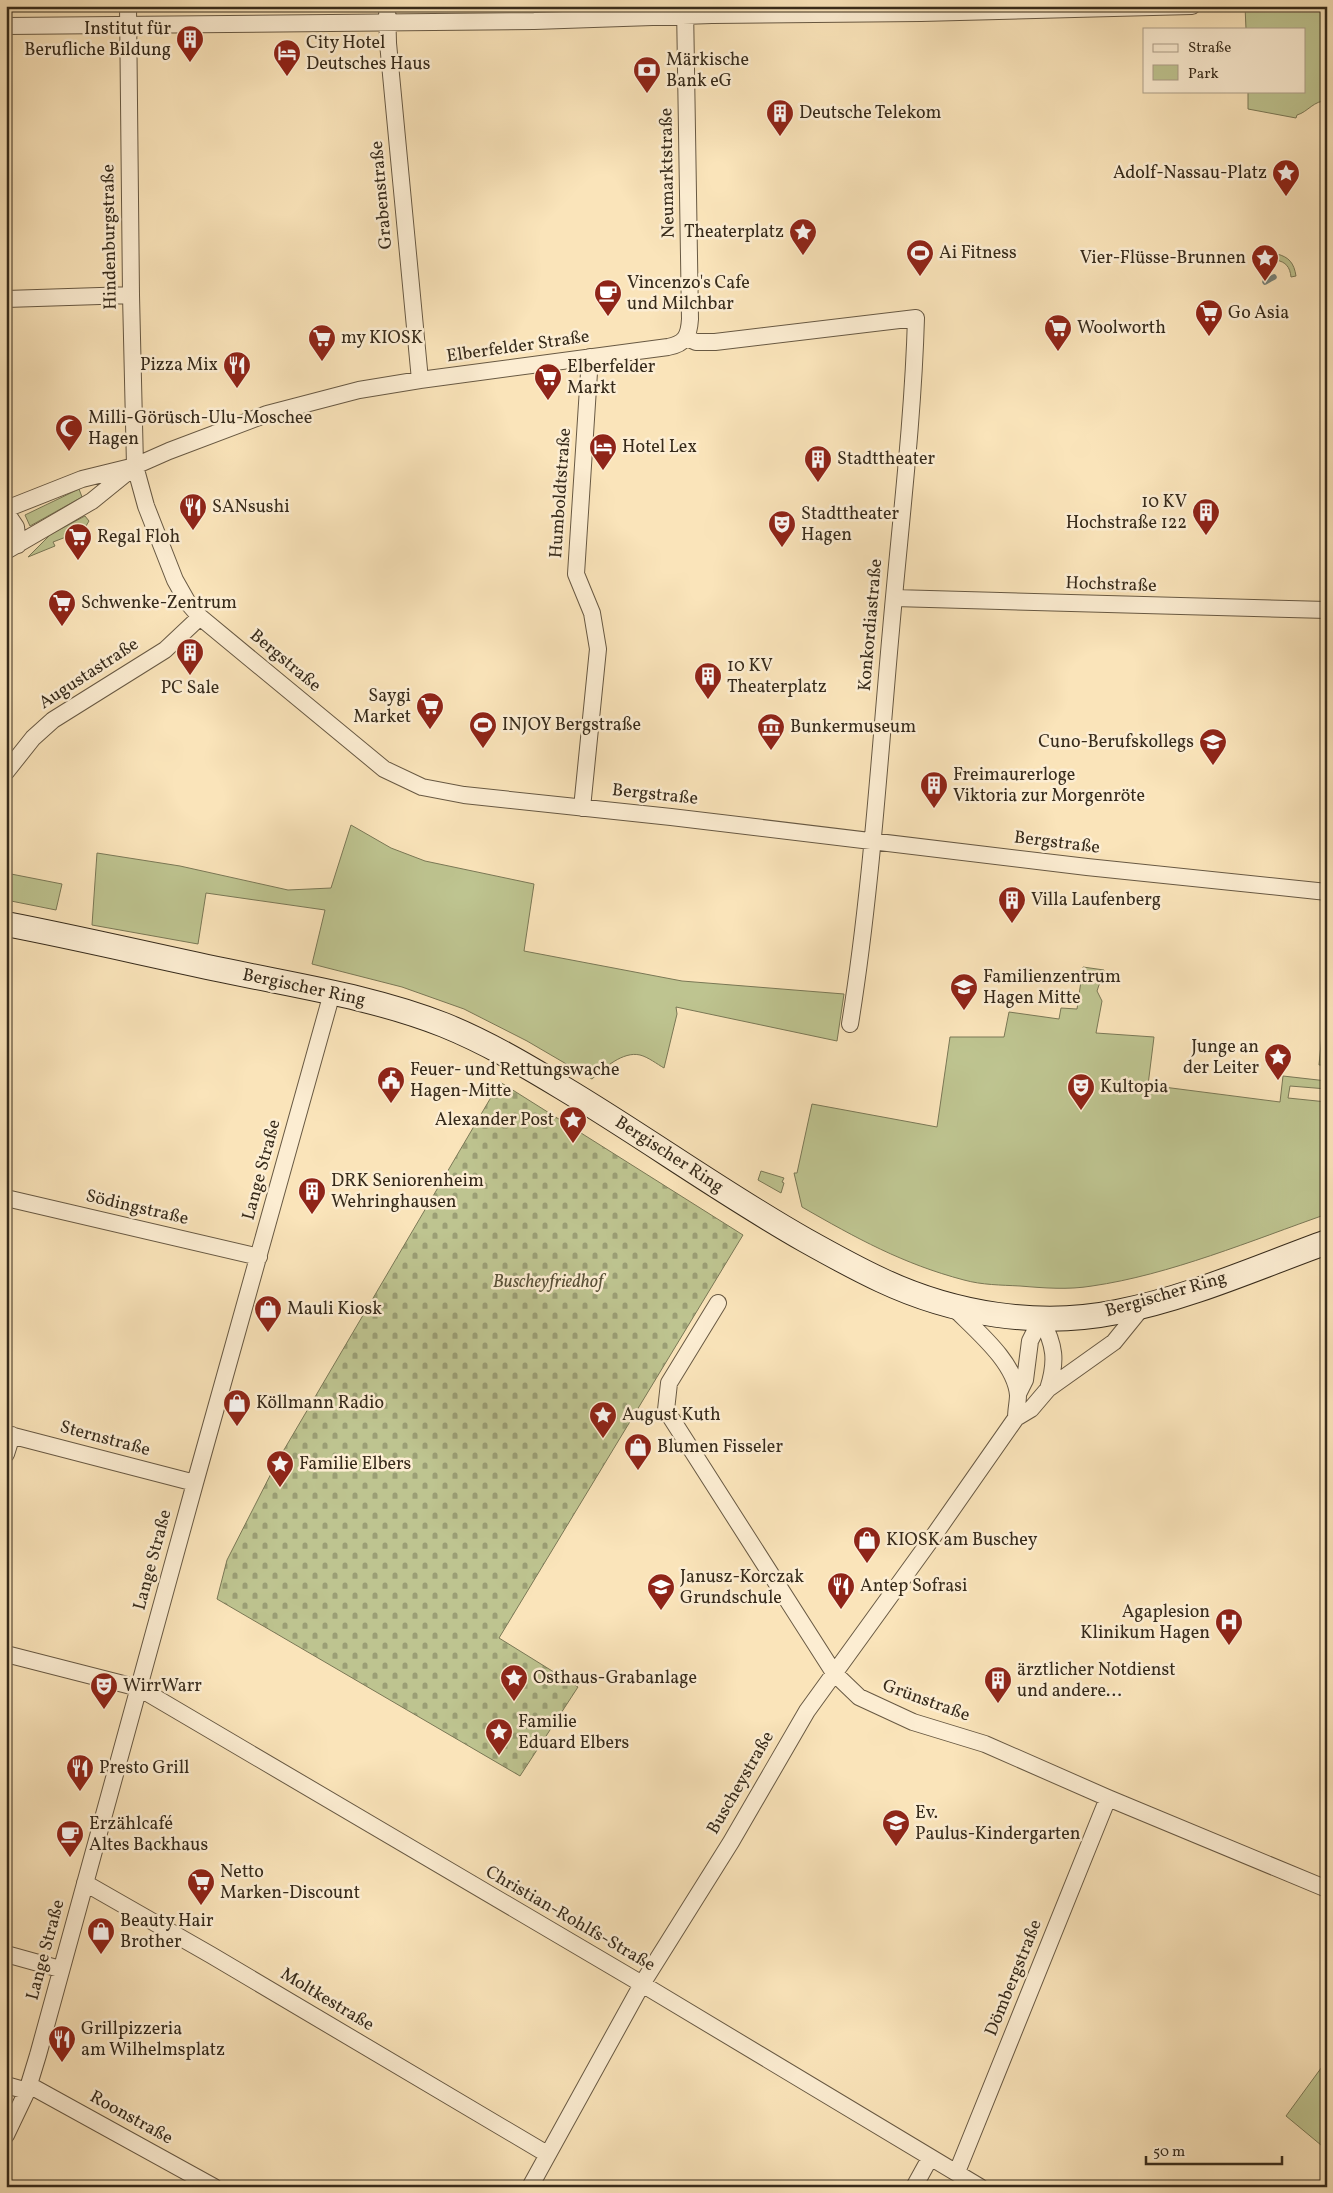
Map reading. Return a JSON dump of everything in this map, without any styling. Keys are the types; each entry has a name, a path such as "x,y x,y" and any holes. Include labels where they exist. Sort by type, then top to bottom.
{"main road":[{"name":"Bergischer Ring","path":"6,924 332,993 398,1009 444,1025 489,1046 594,1106 742,1203 823,1250 884,1282 951,1305 994,1315 1042,1319 1116,1312 1201,1288 1327,1242"}],"street":[{"name":"Hindenburgstraße","path":"128,6 135,466"},
{"path":"6,26 128,26 387,14 534,21 685,11 921,13 1192,6"},
{"name":"Neumarktstraße","path":"685,11 690,305 687,338"},
{"name":"Grabenstraße","path":"387,14 420,380"},
{"path":"6,299 131,296"},
{"name":"Konkordiastraße","path":"687,338 696,342 715,342 916,318 911,402 873,841 859,968 850,1024"},
{"name":"Elberfelder Straße","path":"6,511 82,479 135,466 267,414 359,390 677,345 687,338"},
{"name":"Humboldtstraße","path":"582,808 598,649 592,613 576,574 590,357"},
{"name":"Elberfelder Straße","path":"12,548 66,514 92,501 135,466"},
{"name":"Bergstraße","path":"135,466 146,506 175,580 188,603 200,617 384,769 422,787 464,795 1097,868 1327,892"},
{"path":"6,511 16,526 12,548"},
{"name":"Hochstraße","path":"894,598 1327,610"},
{"name":"Augustastraße","path":"6,772 33,738 53,720 165,650 200,617"},
{"name":"Lange Straße","path":"6,2135 28,2088 194,1483 332,993"},
{"name":"Södingstraße","path":"6,1198 259,1257"},
{"name":"Grünstraße","path":"718,1303 669,1383 666,1410 834,1673 859,1697 913,1722 985,1744 1108,1798 1327,1889"},
{"name":"Buscheystraße","path":"951,1305 999,1354 1009,1370 1018,1394"},
{"name":"Buscheystraße","path":"530,2187 642,1984 730,1842 804,1717 834,1673 930,1542 1016,1418 1031,1409 1048,1389 1114,1342 1144,1305"},
{"name":"Buscheystraße","path":"1042,1319 1052,1340 1053,1373 1048,1389"},
{"name":"Buscheystraße","path":"1016,1418 1018,1394 1025,1380 1030,1341 1042,1319"},
{"path":"6,1454 9,1434"},
{"name":"Sternstraße","path":"9,1434 194,1483"},
{"name":"Christian-Rohlfs-Straße","path":"6,1654 139,1688 642,1984 980,2187"},
{"name":"Dömbergstraße","path":"957,2172 1108,1798"},
{"name":"Moltkestraße","path":"85,1883 220,1960 547,2154"},
{"path":"6,1954 60,1969"},
{"name":"Roonstraße","path":"8,2085 28,2088 214,2187"},
{"path":"914,2187 930,2158"}],"green space":[{"path":"1245,6 1327,6 1327,101 1318,102 1297,115 1296,118 1248,109 1248,92 1306,92 1306,28 1246,28"},
{"path":"1277,254 1290,261 1296,276 1291,277 1287,266 1276,260"},
{"path":"79,489 82,497 30,526 25,515"},
{"path":"85,516 89,521 80,536 68,541 66,537 53,542 55,546 28,557 51,534"},
{"path":"351,825 391,848 425,861 534,884 524,951 682,981 844,994 837,1041 676,1007 677,1014 664,1068 646,1057 634,1054 614,1061 592,1079 527,1041 464,1009 402,987 312,964 325,910 206,893 198,944 92,925 97,853 180,866 288,890 331,888"},
{"path":"6,873 62,884 56,910 6,900"},
{"path":"1083,967 1104,970 1097,991 1102,1001 1096,1033 1154,1037 1148,1085 1280,1102 1283,1076 1327,1081 1327,1089 1290,1086 1288,1098 1327,1102 1327,1214 1211,1256 1151,1274 1092,1286 1056,1288 985,1284 942,1274 880,1249 802,1207 794,1173 797,1173 812,1104 937,1127 950,1037 1004,1037 1009,1012 1059,1019 1061,1008 1077,1009"},
{"path":"1326,992 1327,1065 1319,1065"},
{"name":"Buscheyfriedhof","path":"500,1082 743,1235 499,1638 578,1687 520,1776 217,1599 227,1560 278,1460"},
{"path":"761,1171 784,1178 781,1193 758,1180"},
{"path":"1327,2060 1327,2150 1286,2116"}],"waterway":[{"path":"1265,282 1274,277"}],"place":[{"name":"Institut für Berufliche Bildung","path":"190,63"},
{"name":"City Hotel Deutsches Haus","path":"287,77"},
{"name":"Märkische Bank eG","path":"647,94"},
{"name":"Deutsche Telekom","path":"780,137"},
{"name":"Adolf-Nassau-Platz","path":"1286,197"},
{"name":"Theaterplatz","path":"803,256"},
{"name":"Ai Fitness","path":"920,277"},
{"name":"Vier-Flüsse-Brunnen","path":"1265,282"},
{"name":"Vincenzo's Cafe und Milchbar","path":"608,317"},
{"name":"Go Asia","path":"1209,337"},
{"name":"Woolworth","path":"1058,352"},
{"name":"my KIOSK","path":"322,362"},
{"name":"Pizza Mix","path":"237,389"},
{"name":"Elberfelder Markt","path":"548,401"},
{"name":"Milli-Görüsch-Ulu-Moschee Hagen","path":"69,452"},
{"name":"Hotel Lex","path":"603,471"},
{"name":"Stadttheater","path":"818,483"},
{"name":"SANsushi","path":"193,531"},
{"name":"10 KV Hochstraße 122","path":"1206,536"},
{"name":"Stadttheater Hagen","path":"782,548"},
{"name":"Regal Floh","path":"78,561"},
{"name":"Schwenke-Zentrum","path":"62,627"},
{"name":"PC Sale","path":"190,676"},
{"name":"10 KV Theaterplatz","path":"708,700"},
{"name":"Saygi Market","path":"430,730"},
{"name":"INJOY Bergstraße","path":"483,749"},
{"name":"Bunkermuseum","path":"771,751"},
{"name":"Cuno-Berufskollegs","path":"1213,766"},
{"name":"Freimaurerloge Viktoria zur Morgenröte","path":"934,809"},
{"name":"Villa Laufenberg","path":"1012,924"},
{"name":"Familienzentrum Hagen Mitte","path":"964,1011"},
{"name":"Junge an der Leiter","path":"1278,1081"},
{"name":"Feuer- und Rettungswache Hagen-Mitte","path":"391,1104"},
{"name":"Kultopia","path":"1081,1111"},
{"name":"Alexander Post","path":"573,1144"},
{"name":"DRK Seniorenheim Wehringhausen","path":"312,1215"},
{"name":"Mauli Kiosk","path":"268,1333"},
{"name":"Köllmann Radio","path":"237,1427"},
{"name":"August Kuth","path":"603,1439"},
{"name":"Blumen Fisseler","path":"638,1471"},
{"name":"Familie Elbers","path":"280,1488"},
{"name":"KIOSK am Buschey","path":"867,1564"},
{"name":"Antep Sofrasi","path":"841,1610"},
{"name":"Janusz-Korczak Grundschule","path":"661,1611"},
{"name":"Agaplesion Klinikum Hagen","path":"1229,1646"},
{"name":"Osthaus-Grabanlage","path":"514,1702"},
{"name":"ärztlicher Notdienst und andere...","path":"998,1704"},
{"name":"WirrWarr","path":"104,1710"},
{"name":"Familie Eduard Elbers","path":"499,1756"},
{"name":"Presto Grill","path":"80,1792"},
{"name":"Ev. Paulus-Kindergarten","path":"896,1847"},
{"name":"Erzählcafé Altes Backhaus","path":"70,1858"},
{"name":"Netto Marken-Discount","path":"201,1906"},
{"name":"Beauty Hair Brother","path":"101,1955"},
{"name":"Grillpizzeria am Wilhelmsplatz","path":"62,2063"}]}
